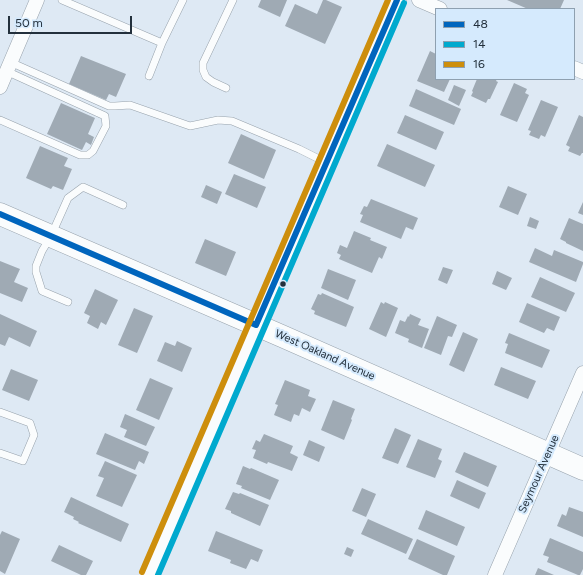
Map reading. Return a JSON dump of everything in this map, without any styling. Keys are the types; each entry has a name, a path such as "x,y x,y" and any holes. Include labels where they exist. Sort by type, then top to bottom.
{"main road":[{"name":"West Oakland Avenue","path":"0,214 583,469"}],"street":[{"path":"0,87 37,0"},
{"path":"149,575 397,0"},
{"path":"419,0 438,8"},
{"name":"Seymour Avenue","path":"495,575 583,373"}],"lane":[{"path":"62,0 162,43"},
{"path":"149,76 162,43 182,0"},
{"path":"226,88 206,77 203,70 203,63 233,0"},
{"path":"0,120 80,155 88,155 93,151 106,126 105,116 8,67"},
{"path":"8,67 110,106 130,104 190,126 218,120 232,121 299,149 327,163"},
{"path":"68,302 42,291 36,272 36,266 68,198 83,187 123,204"},
{"path":"0,412 30,423 34,435 23,461 0,453"}],"building":[{"path":"261,0 287,0 280,17 258,7"},
{"path":"323,0 342,7 325,44 285,26 295,4 317,14"},
{"path":"507,0 564,0 560,8 526,8"},
{"path":"430,51 435,54 435,80 450,80 444,92 417,81"},
{"path":"81,56 126,74 116,97 109,94 106,100 69,84"},
{"path":"477,80 496,80 498,82 490,99 488,99 486,103 471,96"},
{"path":"514,83 527,89 525,93 529,95 517,122 500,115"},
{"path":"454,85 466,90 459,106 448,100"},
{"path":"416,89 461,109 454,125 409,106"},
{"path":"541,100 558,107 545,137 541,135 539,139 529,135 531,131 528,130"},
{"path":"61,103 95,118 88,134 94,137 91,145 86,142 82,150 47,134"},
{"path":"405,115 444,132 436,150 397,133"},
{"path":"579,115 583,117 583,153 580,156 568,151 570,147 566,145"},
{"path":"241,134 276,150 264,179 228,163"},
{"path":"387,144 435,165 425,187 377,166"},
{"path":"40,146 68,158 64,166 72,169 63,190 53,186 51,189 26,178"},
{"path":"234,174 266,187 257,208 225,194"},
{"path":"206,185 222,192 217,204 201,197"},
{"path":"508,186 527,194 518,215 499,207"},
{"path":"371,199 418,218 413,230 406,227 401,239 360,222 363,215 360,214 364,206 367,207"},
{"path":"583,202 583,215 578,213"},
{"path":"530,217 539,221 536,229 527,226"},
{"path":"569,218 583,224 583,251 560,239"},
{"path":"354,231 387,247 382,259 379,257 372,273 339,259 341,255 337,253 340,245 347,248"},
{"path":"205,239 236,252 226,276 195,263"},
{"path":"535,248 552,256 554,250 583,262 576,282 529,262"},
{"path":"0,261 20,269 14,282 28,288 22,302 0,293"},
{"path":"443,267 453,270 447,284 438,280"},
{"path":"328,269 356,280 348,300 321,288"},
{"path":"497,271 512,278 506,290 492,284"},
{"path":"540,277 575,293 566,312 531,297"},
{"path":"95,289 118,300 106,325 101,322 98,329 87,323 90,316 84,313"},
{"path":"322,293 354,307 346,327 314,314 315,311 311,309 318,294 321,295"},
{"path":"381,302 384,304 385,302 398,308 386,337 369,329"},
{"path":"527,303 560,317 554,331 547,328 544,333 519,322"},
{"path":"134,308 153,316 137,353 118,345"},
{"path":"0,314 37,331 30,347 9,337 5,346 0,344"},
{"path":"410,314 421,319 418,325 429,329 422,348 408,342 409,339 395,333 400,320 405,322"},
{"path":"437,316 457,325 452,337 448,336 441,355 424,348"},
{"path":"463,332 478,339 464,372 449,365"},
{"path":"509,333 550,350 542,368 505,353 508,344 505,343"},
{"path":"177,341 192,348 182,372 157,361 165,342 175,346"},
{"path":"501,367 536,381 528,399 494,385"},
{"path":"11,369 38,380 29,401 2,390"},
{"path":"150,378 173,388 159,420 136,410"},
{"path":"285,380 310,390 308,396 316,399 310,412 302,408 299,416 294,414 291,422 274,415 278,405 275,404"},
{"path":"333,400 355,409 344,440 321,430"},
{"path":"125,414 155,427 146,446 124,437 127,430 120,427"},
{"path":"395,428 411,435 398,464 382,458"},
{"path":"105,433 149,452 144,464 139,461 135,470 96,454"},
{"path":"264,434 293,446 290,453 298,457 292,471 268,462 267,464 253,458 256,450 252,449 256,440 260,442"},
{"path":"418,439 442,449 438,459 442,461 435,478 406,467"},
{"path":"309,440 325,447 319,462 303,455"},
{"path":"464,452 497,466 488,487 455,472"},
{"path":"105,461 137,475 122,507 96,496 104,478 98,476"},
{"path":"243,466 279,480 270,500 241,488 242,486 236,484"},
{"path":"457,480 486,493 479,509 450,496"},
{"path":"362,488 376,494 366,517 352,511"},
{"path":"233,492 240,493 269,505 260,526 225,509"},
{"path":"71,497 129,524 121,542 78,523 79,522 73,519 74,517 64,512"},
{"path":"569,507 583,512 583,537 557,526 562,514 566,516"},
{"path":"426,510 465,527 457,546 418,529"},
{"path":"368,519 413,539 406,554 361,534"},
{"path":"2,531 20,539 5,574 0,571 0,535"},
{"path":"216,531 263,550 258,562 251,559 246,569 230,563 231,560 208,551"},
{"path":"550,538 583,552 583,569 580,575 547,562 549,557 543,555"},
{"path":"417,539 455,556 447,575 443,575 408,559"},
{"path":"59,545 93,561 86,575 81,575 51,561"},
{"path":"347,547 354,550 351,557 344,554"},
{"path":"538,568 554,575 535,575"}],"transit line":[{"name":"16","path":"142,572 388,0"},
{"name":"48","path":"0,214 256,325 397,0"},
{"name":"14","path":"158,575 404,3"}]}
